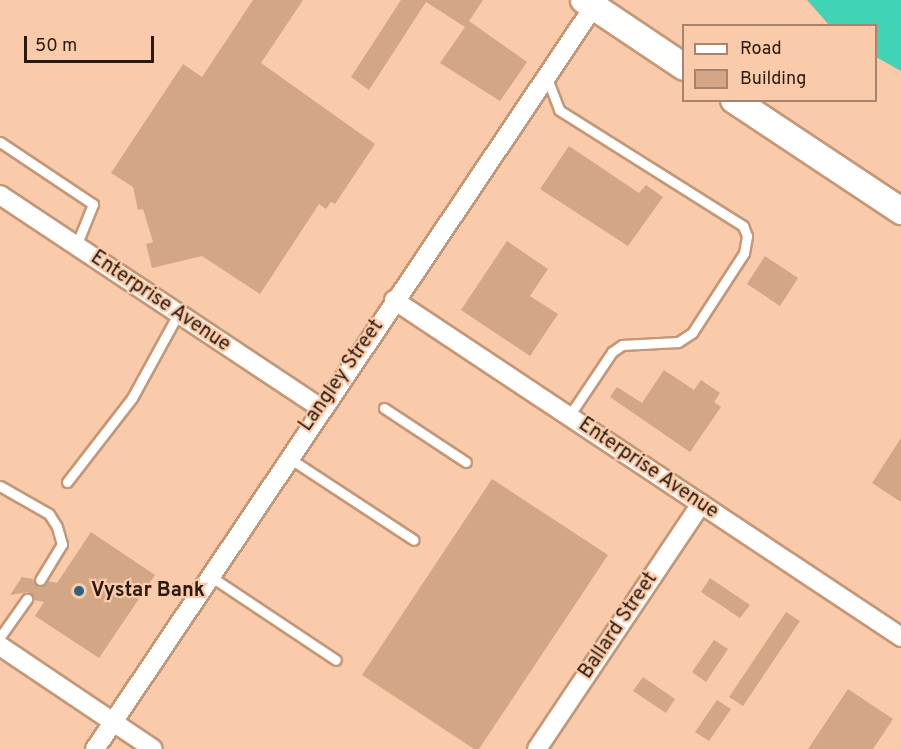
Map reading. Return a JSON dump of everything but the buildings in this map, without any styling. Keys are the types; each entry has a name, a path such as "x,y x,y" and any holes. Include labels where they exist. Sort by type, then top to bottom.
{"main road":[{"path":"589,3 682,66"},
{"path":"737,102 901,212"}],"street":[{"name":"Langley Street","path":"95,749 287,457 546,76 589,3"},
{"name":"Enterprise Avenue","path":"0,196 321,408"},
{"name":"Enterprise Avenue","path":"394,300 901,637"},
{"name":"Ballard Street","path":"537,749 701,504"},
{"path":"0,646 153,749"}],"lane":[{"path":"546,76 559,110 743,226 747,236 744,253 692,333 678,342 622,345 612,352 569,416"},
{"path":"0,142 93,204 76,246"},
{"path":"67,482 132,398 178,314"},
{"path":"384,408 466,462"},
{"path":"287,457 414,540"},
{"path":"0,486 49,514 57,527 62,544 40,580"},
{"path":"208,575 336,660"},
{"path":"0,637 27,599"}],"water":[{"path":"807,0 901,0 901,71 877,58 877,24 828,24"}],"place":[{"name":"Vystar Bank","path":"79,591"}]}
